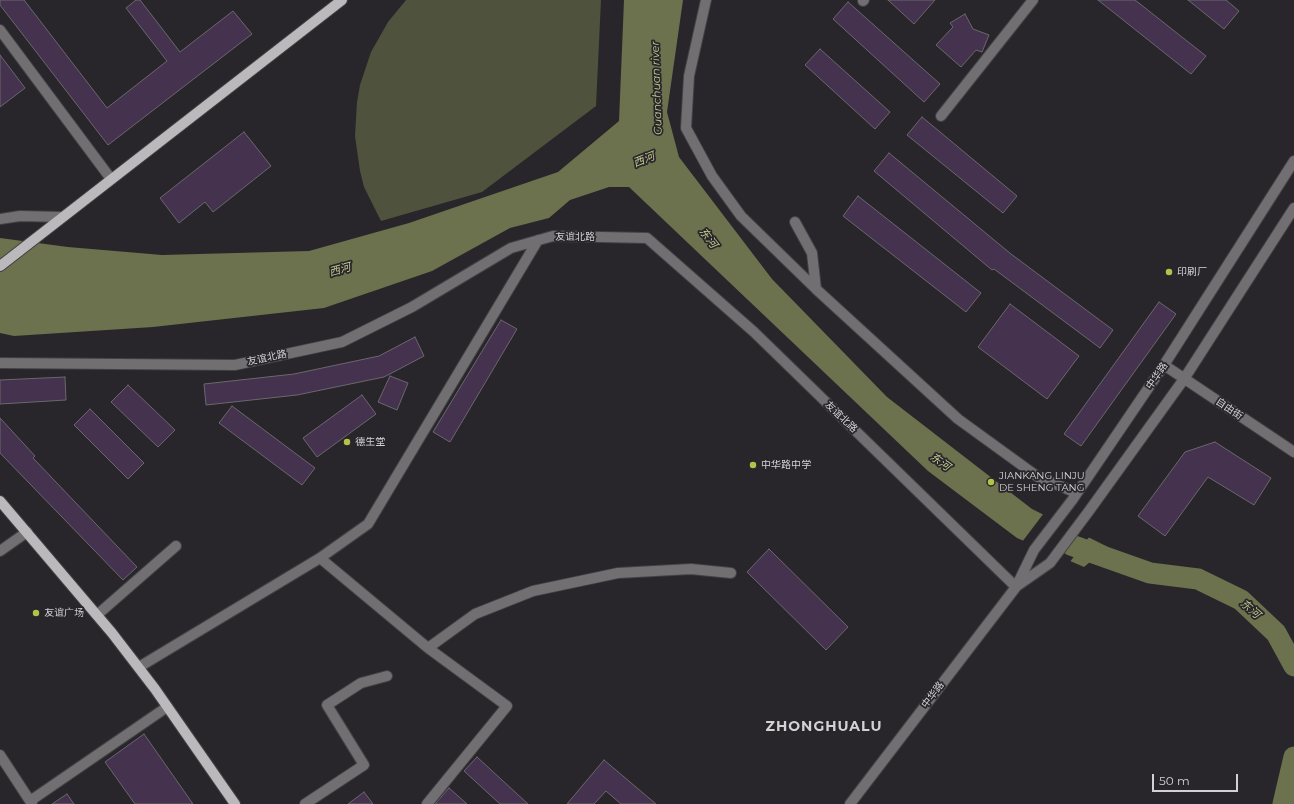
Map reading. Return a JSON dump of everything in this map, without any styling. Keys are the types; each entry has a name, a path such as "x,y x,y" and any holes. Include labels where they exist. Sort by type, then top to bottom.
{"main road":[{"path":"0,266 342,0"},
{"path":"0,501 139,667 235,804"}],"street":[{"path":"706,0 689,76 686,128 712,176 741,216 816,289 958,419 1038,477 1075,496"},
{"path":"941,116 1034,0"},
{"path":"0,30 112,179"},
{"name":"中华路","path":"850,804 1016,587 1034,550 1075,496 1164,365 1294,161"},
{"name":"中华路","path":"1016,587 1050,563 1089,511 1184,379 1294,208"},
{"path":"0,219 20,216 62,217"},
{"path":"795,222 812,253 816,289"},
{"name":"友谊北路","path":"0,363 235,365 342,342 412,307 512,248 553,236 647,238 754,332 1016,587"},
{"path":"139,667 320,558 368,524 538,240"},
{"name":"自由街","path":"1164,365 1294,452"},
{"path":"0,551 27,532"},
{"path":"97,615 176,546"},
{"path":"320,558 428,648 507,706 427,804"},
{"path":"428,648 474,614 533,591 618,574 691,569 731,573"},
{"path":"305,804 364,765 326,705 362,683 387,676"},
{"path":"0,754 31,802 167,707"}],"shaded area":[{"path":"406,0 601,0 596,106 482,192 381,221 364,187 360,171 355,136 357,102 360,85 371,52 388,22"}],"water":[{"path":"624,0 683,0 667,112 679,157 772,279 887,397 1032,509 1108,547 1084,567 1017,538 928,471 629,187 609,187 570,200 549,218 510,228 432,271 324,308 153,327 14,336 0,333 0,238 68,247 162,255 309,251 409,223 558,172 619,121"}],"pier":[{"path":"1044,513 1090,536 1069,563 1022,542"}],"building":[{"path":"0,0 24,0 107,108 167,61 126,8 136,0 140,0 180,52 233,11 252,34 108,145 0,5"},
{"path":"888,0 935,0 914,24"},
{"path":"1098,0 1135,0 1206,56 1191,74"},
{"path":"1188,0 1226,0 1239,11 1224,29"},
{"path":"848,2 940,84 924,102 833,19"},
{"path":"965,14 973,29 989,35 982,52 976,50 961,67 936,45 953,27 950,23"},
{"path":"820,49 890,112 875,129 805,65"},
{"path":"0,55 25,88 0,107"},
{"path":"922,117 1017,196 1003,213 907,135"},
{"path":"244,132 271,166 213,212 205,202 179,223 160,198"},
{"path":"889,153 1011,254 1113,330 1100,348 994,269 992,270 874,171"},
{"path":"858,196 981,293 966,312 843,216"},
{"path":"1159,302 1176,314 1081,446 1064,434"},
{"path":"1010,304 1079,356 1047,399 978,347"},
{"path":"501,320 517,329 450,442 433,432"},
{"path":"415,337 424,356 384,377 297,395 206,405 204,384 294,374 379,356"},
{"path":"390,376 408,383 397,410 378,402"},
{"path":"65,377 66,400 0,404 0,380"},
{"path":"128,385 175,430 158,447 111,402"},
{"path":"362,395 376,414 317,457 303,438"},
{"path":"232,406 315,468 302,485 219,423"},
{"path":"90,409 144,463 128,479 74,425"},
{"path":"0,418 35,456 33,458 137,567 123,580 0,453"},
{"path":"1215,442 1271,478 1254,505 1208,477 1165,536 1138,516 1185,452"},
{"path":"769,549 848,627 826,650 747,572"},
{"path":"144,734 193,804 135,804 105,762"},
{"path":"477,757 528,804 500,804 464,771"},
{"path":"604,760 656,804 621,804 606,791 594,804 567,804"},
{"path":"449,788 467,804 435,804"},
{"path":"364,792 373,804 348,804"},
{"path":"67,794 74,804 52,804"}],"waterway":[{"name":"东河","path":"1071,545 1150,573 1198,579 1241,600 1276,633 1294,666"},
{"name":"东河","path":"1283,804 1294,757"}],"place":[{"name":"印刷厂","path":"1169,272"},
{"name":"德生堂","path":"347,442"},
{"name":"中华路中学","path":"753,465"},
{"name":"JIANKANG LINJU DE SHENG TANG","path":"991,482"},
{"name":"友谊广场","path":"36,613"}],"district":[{"name":"ZHONGHUALU","path":"824,727"}],"water label":[{"name":"Guanchuan river","path":"657,88"},
{"name":"西河","path":"644,160"},
{"name":"西河","path":"340,270"}]}
